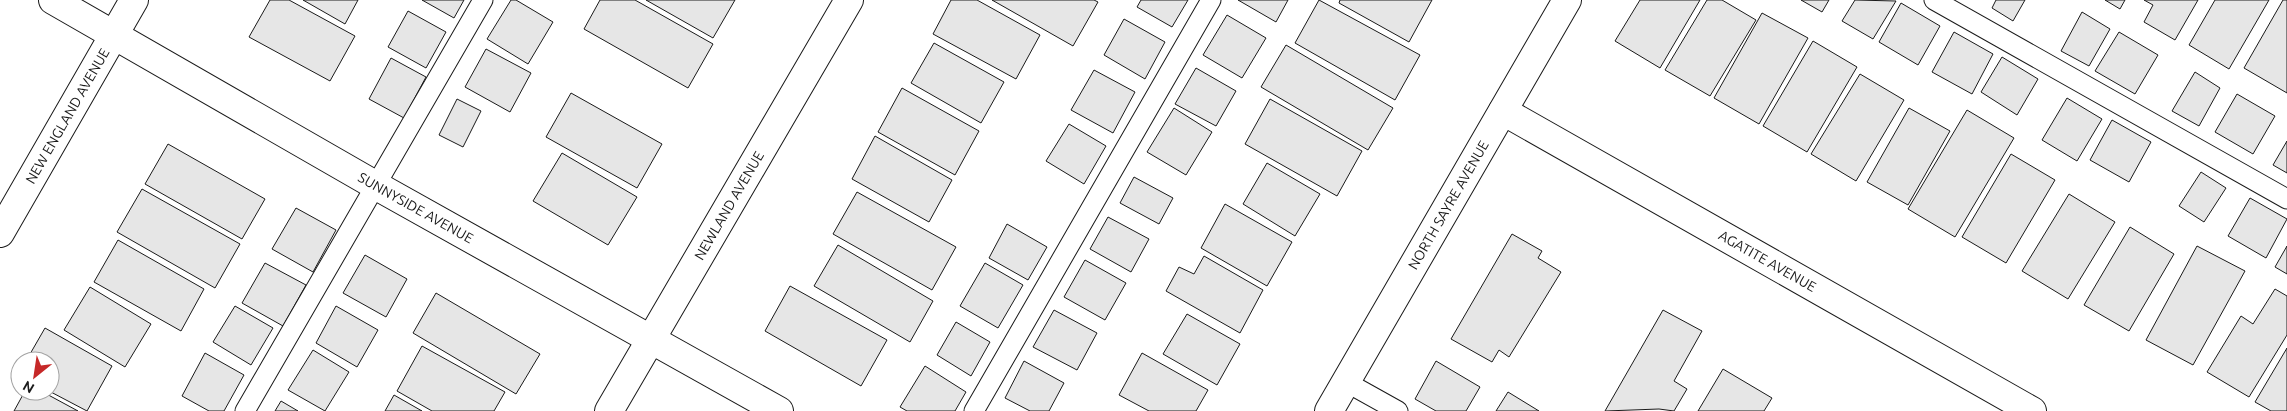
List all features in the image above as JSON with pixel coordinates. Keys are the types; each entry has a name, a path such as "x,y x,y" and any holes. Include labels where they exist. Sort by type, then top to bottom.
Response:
{"street":[{"name":"SUNNYSIDE AVENUE","path":"53,0 375,185 780,411"},
{"name":"NEW ENGLAND AVENUE","path":"0,233 134,0"},
{"name":"NEWLAND AVENUE","path":"610,411 849,0"},
{"name":"NORTH SAYRE AVENUE","path":"1329,411 1567,0"},
{"name":"AGATITE AVENUE","path":"1503,112 2032,411"}],"lane":[{"path":"245,411 483,0"},
{"path":"974,411 1211,0"},
{"path":"1934,0 2287,199"},
{"path":"1346,382 1398,411"}],"building":[{"path":"270,0 289,0 355,36 330,81 249,37"},
{"path":"303,0 358,0 345,24"},
{"path":"422,0 464,0 454,18"},
{"path":"511,0 516,0 553,22 528,64 487,39"},
{"path":"600,0 635,0 713,44 688,88 584,29"},
{"path":"646,0 735,0 713,38"},
{"path":"951,0 977,0 1040,35 1016,79 933,34"},
{"path":"992,0 1094,0 1098,2 1073,46"},
{"path":"1141,0 1188,0 1172,27 1137,7"},
{"path":"1238,0 1288,0 1276,22"},
{"path":"1319,0 1420,55 1395,100 1295,43"},
{"path":"1340,0 1432,0 1409,42 1339,3"},
{"path":"1640,0 1700,0 1660,68 1615,41"},
{"path":"1707,0 1722,0 1756,20 1710,96 1665,70"},
{"path":"1801,0 1829,0 1822,12"},
{"path":"1855,0 1896,1 1873,39 1842,21"},
{"path":"1996,0 2025,0 2013,21 1992,8"},
{"path":"2105,0 2125,0 2120,9"},
{"path":"2144,0 2198,0 2175,40 2144,22 2153,5"},
{"path":"2215,0 2269,0 2229,69 2189,45"},
{"path":"2283,0 2287,0 2287,93 2244,68"},
{"path":"1901,3 1940,26 1918,65 1879,42"},
{"path":"408,11 446,32 426,68 388,47"},
{"path":"2082,12 2110,29 2089,66 2061,51"},
{"path":"1762,13 1808,38 1759,124 1714,98"},
{"path":"1227,15 1266,38 1242,78 1203,55"},
{"path":"1124,19 1165,42 1145,79 1104,55"},
{"path":"1954,32 1993,54 1972,94 1932,72"},
{"path":"2119,32 2158,55 2135,94 2095,71"},
{"path":"1813,41 1857,67 1807,152 1763,126"},
{"path":"934,43 1004,82 981,123 911,83"},
{"path":"1286,45 1393,108 1368,150 1261,87"},
{"path":"486,49 531,73 510,112 465,87"},
{"path":"2002,57 2038,79 2017,115 1981,92"},
{"path":"391,58 426,77 404,118 369,99"},
{"path":"1196,68 1236,91 1216,126 1175,104"},
{"path":"1094,70 1135,92 1113,133 1071,110"},
{"path":"2195,72 2220,88 2199,126 2172,111"},
{"path":"1860,74 1904,100 1856,181 1811,154"},
{"path":"902,88 979,131 955,175 878,132"},
{"path":"571,93 662,144 637,188 546,137"},
{"path":"2237,94 2275,116 2253,154 2215,132"},
{"path":"2067,98 2102,119 2077,161 2042,140"},
{"path":"457,99 481,111 463,147 439,135"},
{"path":"1270,99 1362,151 1337,196 1245,144"},
{"path":"1174,108 1212,132 1186,175 1147,152"},
{"path":"1909,108 1950,131 1908,205 1867,182"},
{"path":"1967,110 2014,138 1955,237 1908,209"},
{"path":"2112,120 2151,142 2129,182 2090,160"},
{"path":"1069,124 1106,146 1084,184 1046,161"},
{"path":"875,136 952,180 929,222 852,179"},
{"path":"2287,141 2287,173 2273,165"},
{"path":"168,144 265,199 242,239 145,184"},
{"path":"562,153 637,197 608,245 533,201"},
{"path":"2011,154 2055,180 2006,263 1962,237"},
{"path":"1267,163 1320,194 1295,236 1243,204"},
{"path":"2201,172 2226,188 2204,222 2179,206"},
{"path":"1134,177 1173,198 1159,224 1120,203"},
{"path":"142,189 240,244 215,288 117,232"},
{"path":"857,192 956,247 932,290 833,234"},
{"path":"2069,194 2115,222 2068,299 2022,271"},
{"path":"2250,198 2287,219 2266,258 2228,236"},
{"path":"1225,204 1292,242 1267,286 1201,248"},
{"path":"296,208 336,230 313,272 272,249"},
{"path":"1108,217 1149,239 1131,272 1090,249"},
{"path":"1007,224 1047,247 1028,280 989,258"},
{"path":"2130,227 2174,254 2129,331 2084,305"},
{"path":"1512,234 1542,251 1538,258 1561,272 1509,357 1499,350 1492,362 1451,339"},
{"path":"118,240 204,289 181,331 94,282"},
{"path":"838,245 933,301 910,342 814,286"},
{"path":"2197,246 2245,271 2193,365 2146,340"},
{"path":"2287,246 2287,274 2275,267"},
{"path":"365,255 407,279 386,317 343,293"},
{"path":"1204,256 1263,290 1240,333 1166,291 1179,267 1194,274"},
{"path":"1085,260 1126,283 1105,320 1064,297"},
{"path":"265,263 306,285 283,326 242,303"},
{"path":"985,263 1023,285 998,328 960,306"},
{"path":"790,286 887,340 861,386 765,331"},
{"path":"90,287 151,324 125,367 64,330"},
{"path":"2275,289 2287,296 2287,335 2249,397 2207,372 2241,316 2253,324"},
{"path":"436,293 540,354 516,394 413,333"},
{"path":"235,306 273,328 251,365 213,342"},
{"path":"336,306 378,330 357,367 316,343"},
{"path":"1054,310 1097,333 1077,370 1033,347"},
{"path":"1663,310 1702,331 1674,381 1687,389 1674,411 1659,409 1605,411"},
{"path":"1187,314 1240,344 1217,385 1163,354"},
{"path":"956,322 990,342 971,376 937,355"},
{"path":"45,328 112,366 87,411 60,397 60,351 32,351"},
{"path":"422,346 505,392 494,411 432,411 397,391"},
{"path":"2287,348 2287,411 2271,411 2255,402"},
{"path":"313,350 349,372 325,411 288,390"},
{"path":"205,353 244,375 224,411 209,411 182,396"},
{"path":"1142,353 1208,390 1196,411 1149,411 1119,395"},
{"path":"1024,361 1064,383 1049,411 1030,411 1005,398"},
{"path":"1436,361 1480,387 1466,411 1436,411 1415,399"},
{"path":"925,366 966,392 955,411 907,411 900,407"},
{"path":"1723,369 1772,398 1764,411 1698,411"},
{"path":"1508,392 1539,411 1496,411"},
{"path":"394,395 422,411 385,411"},
{"path":"20,401 60,401 78,411 14,411"},
{"path":"281,401 298,411 275,411"}]}
